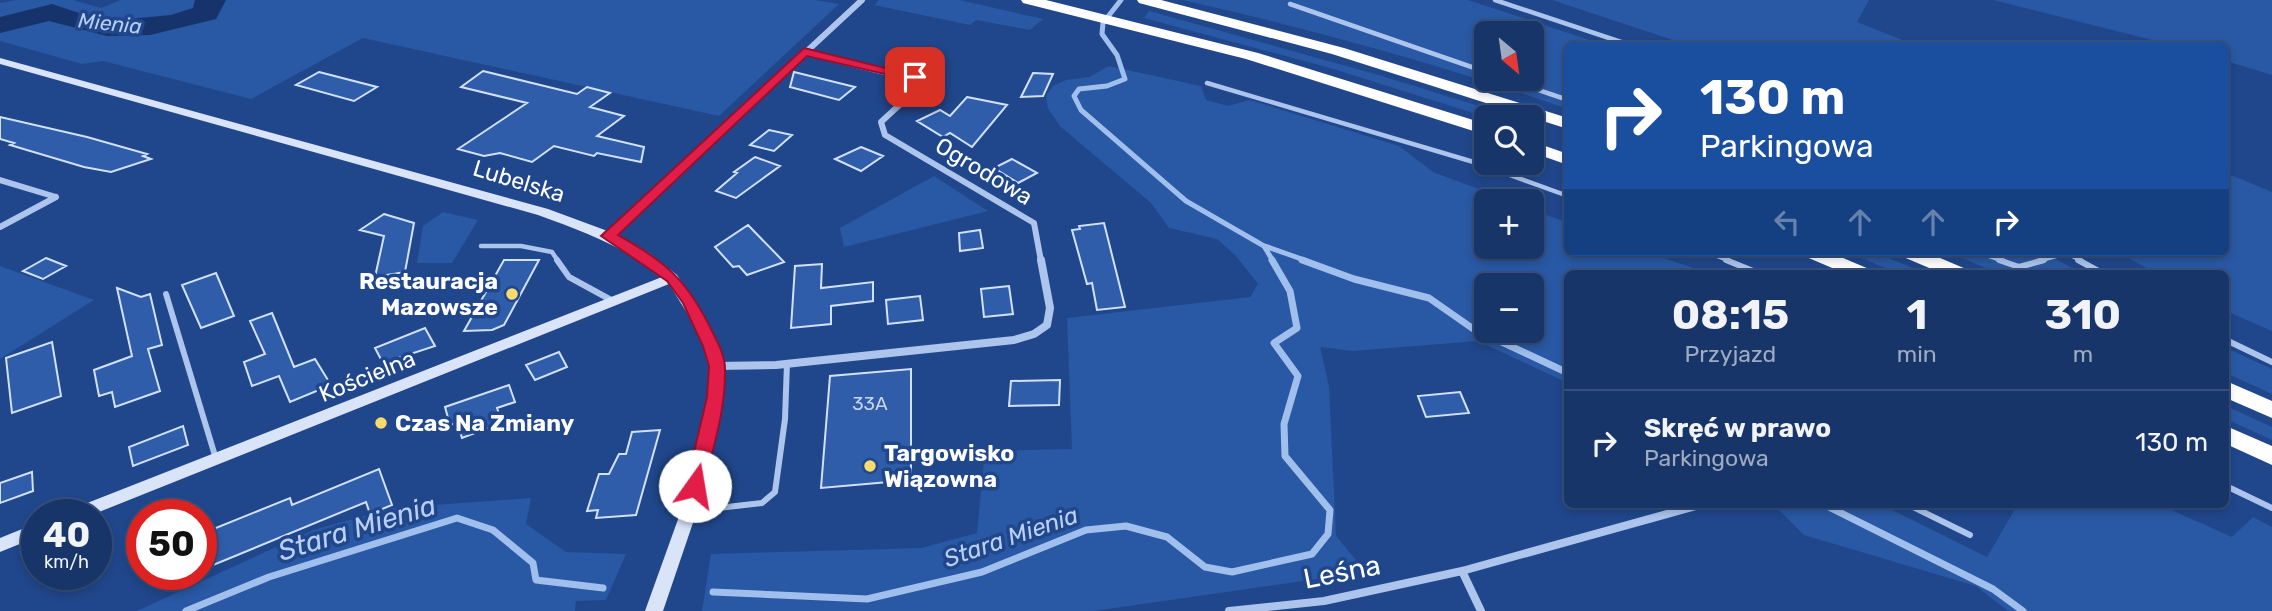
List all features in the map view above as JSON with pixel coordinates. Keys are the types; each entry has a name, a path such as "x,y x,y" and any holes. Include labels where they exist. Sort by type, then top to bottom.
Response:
{"highway":[{"path":"1028,0 1134,24 1306,72 1474,126"},
{"path":"1144,0 1338,51 1564,123"},
{"path":"1544,151 1564,158"},
{"path":"1821,256 1855,270"},
{"path":"1918,256 1952,270"},
{"path":"2229,390 2272,410"},
{"path":"2229,435 2272,456"}],"main road":[{"name":"Lubelska","path":"0,61 530,209 608,236 644,256 672,278 704,329 717,366 716,397 689,511 654,611"},
{"name":"Kościelna","path":"112,501 672,278"},
{"path":"0,545 21,536"}],"street":[{"path":"608,236 860,0"},
{"name":"Ogrodowa","path":"717,366 787,363 1014,340 1034,334 1047,325 1051,308 1034,223 885,135 881,122 922,85 921,81 804,52"},
{"path":"0,180 56,197 0,227"},
{"name":"Leśna","path":"1229,611 1324,601 1462,571 1689,508"},
{"path":"1462,571 1481,611"}],"lane":[{"path":"1495,0 1621,42"},
{"path":"1290,4 1474,68"},
{"path":"1207,83 1477,163 1564,195"},
{"path":"1541,91 1564,99"},
{"path":"481,246 521,246 552,251 569,277 616,302"},
{"path":"1717,256 1751,270"},
{"path":"1989,256 2019,267 2055,256"},
{"path":"2071,256 2096,270"},
{"path":"166,295 217,460"},
{"path":"2229,341 2272,362"},
{"path":"689,511 762,503 775,492 785,419 787,363"},
{"path":"2229,488 2272,509"},
{"path":"1915,508 1970,535"}],"shaded area":[{"path":"16,0 73,0 101,8 121,0 815,0 839,4 719,116 363,38 251,99 103,61 82,64 0,41 0,3"},
{"path":"879,0 959,0 1043,19 1030,30 976,20 970,25 874,5"},
{"path":"1182,0 1468,0 1532,21 1474,21 1474,78"},
{"path":"1552,0 1869,0 1857,22 1907,42 1679,42"},
{"path":"1993,0 2272,0 2272,75 2229,62 2229,42 2160,42"},
{"path":"1149,11 1382,76 1475,105 1474,113 1330,68 1144,18"},
{"path":"1544,25 1596,42 1564,42 1564,108 1515,91 1544,91"},
{"path":"1109,66 1201,86 1206,100 1228,106 1250,100 1399,146 1433,172 1479,189 1474,189 1474,259 1544,259 1544,214 1564,221 1564,256 1658,256 1699,270 1564,270 1564,381 1482,343 1544,343 1544,273 1474,273 1474,341 1353,351 1320,347 1329,386 1336,536 1366,572 1094,611 702,611 711,554 921,548 977,533 985,451 1072,449 1067,318 1250,297 1258,284 1236,256 1217,239 1169,228 1151,203 1061,127 1048,109 1046,96 1053,86 1066,80 1089,77"},
{"path":"2229,174 2272,192 2272,331 2229,312 2229,270 2150,270 2124,256 2229,256"},
{"path":"934,176 988,211 844,247 840,228"},
{"path":"443,212 478,220 452,263 417,263 423,226"},
{"path":"1857,256 1884,256 1918,270 1890,270"},
{"path":"1957,256 2050,256 2076,270 1991,270"},
{"path":"0,266 94,300 0,359"},
{"path":"2229,349 2272,369 2272,394 2229,374"},
{"path":"2229,407 2272,427 2272,440 2229,420"},
{"path":"531,498 526,524 566,552 626,554 606,600 576,601 575,611 137,611 183,590 217,590 217,574 313,530 393,508"},
{"path":"1777,508 1888,508 1987,557 2016,508 2167,508 2232,537 2253,517 2272,527 2272,611 2008,611 1976,586 1804,535"}],"building":[{"path":"483,71 577,94 587,87 610,93 590,107 624,116 597,136 644,147 641,162 597,153 594,156 554,146 532,162 500,153 484,156 458,149 527,103 461,87"},
{"path":"319,72 377,87 354,101 296,85"},
{"path":"794,72 855,87 839,100 790,87"},
{"path":"1033,73 1053,74 1043,96 1021,97"},
{"path":"967,97 1007,105 972,147 950,133 943,137 917,121 940,110 950,116"},
{"path":"0,117 87,137 147,154 143,156 151,159 111,172 84,167 10,145 14,143 0,139"},
{"path":"769,130 792,135 774,151 750,145"},
{"path":"861,147 883,156 861,171 835,159"},
{"path":"755,157 780,166 736,198 716,191 737,173 734,172"},
{"path":"1012,159 1037,173 1018,183 994,168"},
{"path":"384,214 414,223 405,272 375,277 384,236 360,230"},
{"path":"1104,223 1125,307 1097,310 1092,283 1087,284 1072,230 1080,229 1079,226"},
{"path":"748,225 784,262 747,275 739,266 733,267 715,247"},
{"path":"980,230 983,248 960,251 959,233"},
{"path":"46,258 66,266 43,279 23,271"},
{"name":"Restauracja Mazowsze","path":"504,260 539,260 504,325 492,330 464,331"},
{"path":"822,264 821,288 873,282 873,301 831,306 831,324 791,328 795,266"},
{"path":"216,273 234,316 201,328 182,285"},
{"path":"1009,286 1013,314 984,317 981,289"},
{"path":"117,288 141,297 150,294 162,345 148,349 160,391 115,407 112,392 99,396 94,370 132,356"},
{"path":"920,296 923,320 888,324 886,300"},
{"path":"272,313 294,367 315,359 331,385 290,402 279,376 252,386 244,362 265,354 250,321"},
{"path":"425,328 435,346 383,363 375,348"},
{"path":"52,342 61,396 12,413 6,358"},
{"path":"559,352 567,367 535,380 526,365"},
{"path":"911,369 911,480 821,488 830,376"},
{"path":"1060,380 1059,405 1009,406 1011,381"},
{"path":"509,385 515,402 497,408 502,423 462,438 457,423 450,425 445,407"},
{"path":"1460,392 1469,413 1426,417 1418,396"},
{"path":"183,426 188,445 133,466 129,447"},
{"path":"660,430 636,515 596,518 598,510 587,511 599,474 609,474 619,454 626,454 632,432"},
{"path":"379,469 392,505 370,514 366,502 217,563 217,528 290,498 292,505"},
{"path":"32,472 33,491 0,503 0,483"}],"waterway":[{"name":"Mienia","path":"0,25 52,12 87,24 150,27 171,24 206,13 207,3 212,0"},
{"name":"Stara Mienia","path":"1121,0 1103,23 1102,34 1117,55 1125,79 1107,86 1079,89 1074,96 1081,110 1186,201 1264,246 1273,261"},
{"path":"1265,246 1307,261"},
{"name":"Stara Mienia","path":"713,592 867,599 982,572 1086,530 1126,526 1167,537 1205,567 1232,572 1312,554 1328,534 1330,510 1285,456 1284,424 1298,376 1274,343 1297,328 1290,291 1272,260"},
{"path":"1302,260 1354,279 1429,298 1472,328 1564,371"},
{"path":"1831,508 1993,589 2023,611"},
{"name":"Stara Mienia","path":"186,611 269,577 457,518 493,530 533,563 536,580 603,588"}],"place":[{"name":"Restauracja Mazowsze","path":"512,294"},
{"name":"Czas Na Zmiany","path":"381,423"},
{"name":"Targowisko Wiązowna","path":"870,466"}],"route":[{"path":"695,486 716,397 717,366 711,346 690,302 672,278 644,256 608,236 804,52 915,77"}]}
